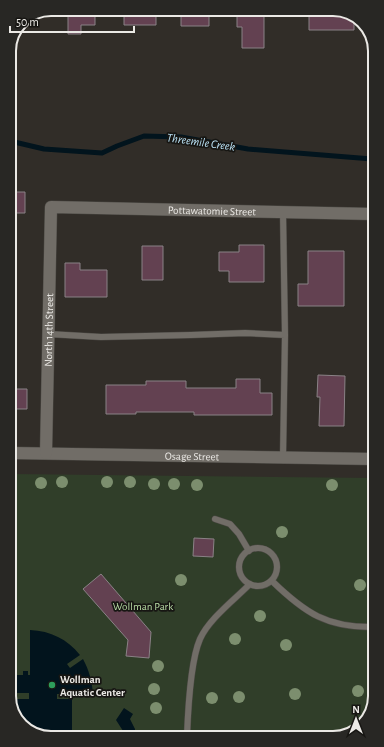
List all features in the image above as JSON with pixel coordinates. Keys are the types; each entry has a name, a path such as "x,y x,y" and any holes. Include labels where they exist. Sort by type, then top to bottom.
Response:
{"street":[{"name":"Pottawatomie Street","path":"51,207 368,214"},
{"name":"North 14th Street","path":"46,453 51,207"},
{"name":"Osage Street","path":"16,453 368,459"}],"lane":[{"path":"283,212 283,457"},
{"path":"48,334 101,337 245,333 284,335"},
{"path":"215,519 230,524 239,534 249,551"},
{"path":"261,548 267,550 276,559 277,572 272,581 265,585 258,586 250,584 242,578 239,566 241,560 249,551 261,548"},
{"path":"272,581 303,609 317,617 332,623 346,626 368,627"},
{"path":"187,731 192,673 200,638 213,620 250,584"}],"green space":[{"name":"Wollman Park","path":"16,474 368,478 368,700 367,705 358,721 346,728 333,731 49,731 32,725 23,717 17,703 16,696"}],"water":[{"name":"Wollman Aquatic Center","path":"30,630 52,634 70,644 80,655 67,664 70,668 83,659 91,680 93,694 57,694 57,699 72,699 72,731 49,731 40,729 32,725 23,717 16,699 29,699 29,693 16,693 16,675 23,675 23,671 28,671 28,675 30,675"},
{"path":"124,708 133,714 130,719 135,731 123,731 116,720"}],"building":[{"path":"68,16 95,16 95,25 81,25 81,34 68,34"},
{"path":"124,16 156,16 156,25 124,25"},
{"path":"181,16 209,16 209,26 181,26"},
{"path":"237,16 264,16 264,48 242,48 242,27 237,27"},
{"path":"309,16 335,16 354,23 354,30 309,30"},
{"path":"16,192 25,192 25,213 16,213"},
{"path":"239,245 264,245 264,282 229,282 229,271 219,271 219,252 239,252"},
{"path":"142,246 163,246 163,280 142,280"},
{"path":"308,251 344,251 344,306 298,306 298,284 308,284"},
{"path":"65,263 80,263 80,270 107,270 107,297 65,297"},
{"path":"318,375 345,376 344,426 319,426 320,397 317,397"},
{"path":"236,379 260,379 260,393 272,393 272,415 194,415 194,412 136,412 136,414 106,414 106,385 146,385 146,381 186,381 186,388 236,388"},
{"path":"16,389 27,389 27,409 16,409"},
{"path":"194,538 214,539 213,557 193,556"},
{"path":"101,574 151,632 149,658 126,656 128,640 83,589"}],"waterway":[{"name":"Threemile Creek","path":"16,142 44,149 102,153 144,136 181,137 248,149 368,159"}],"place":[{"name":"Wollman Aquatic Center","path":"52,685"}]}
